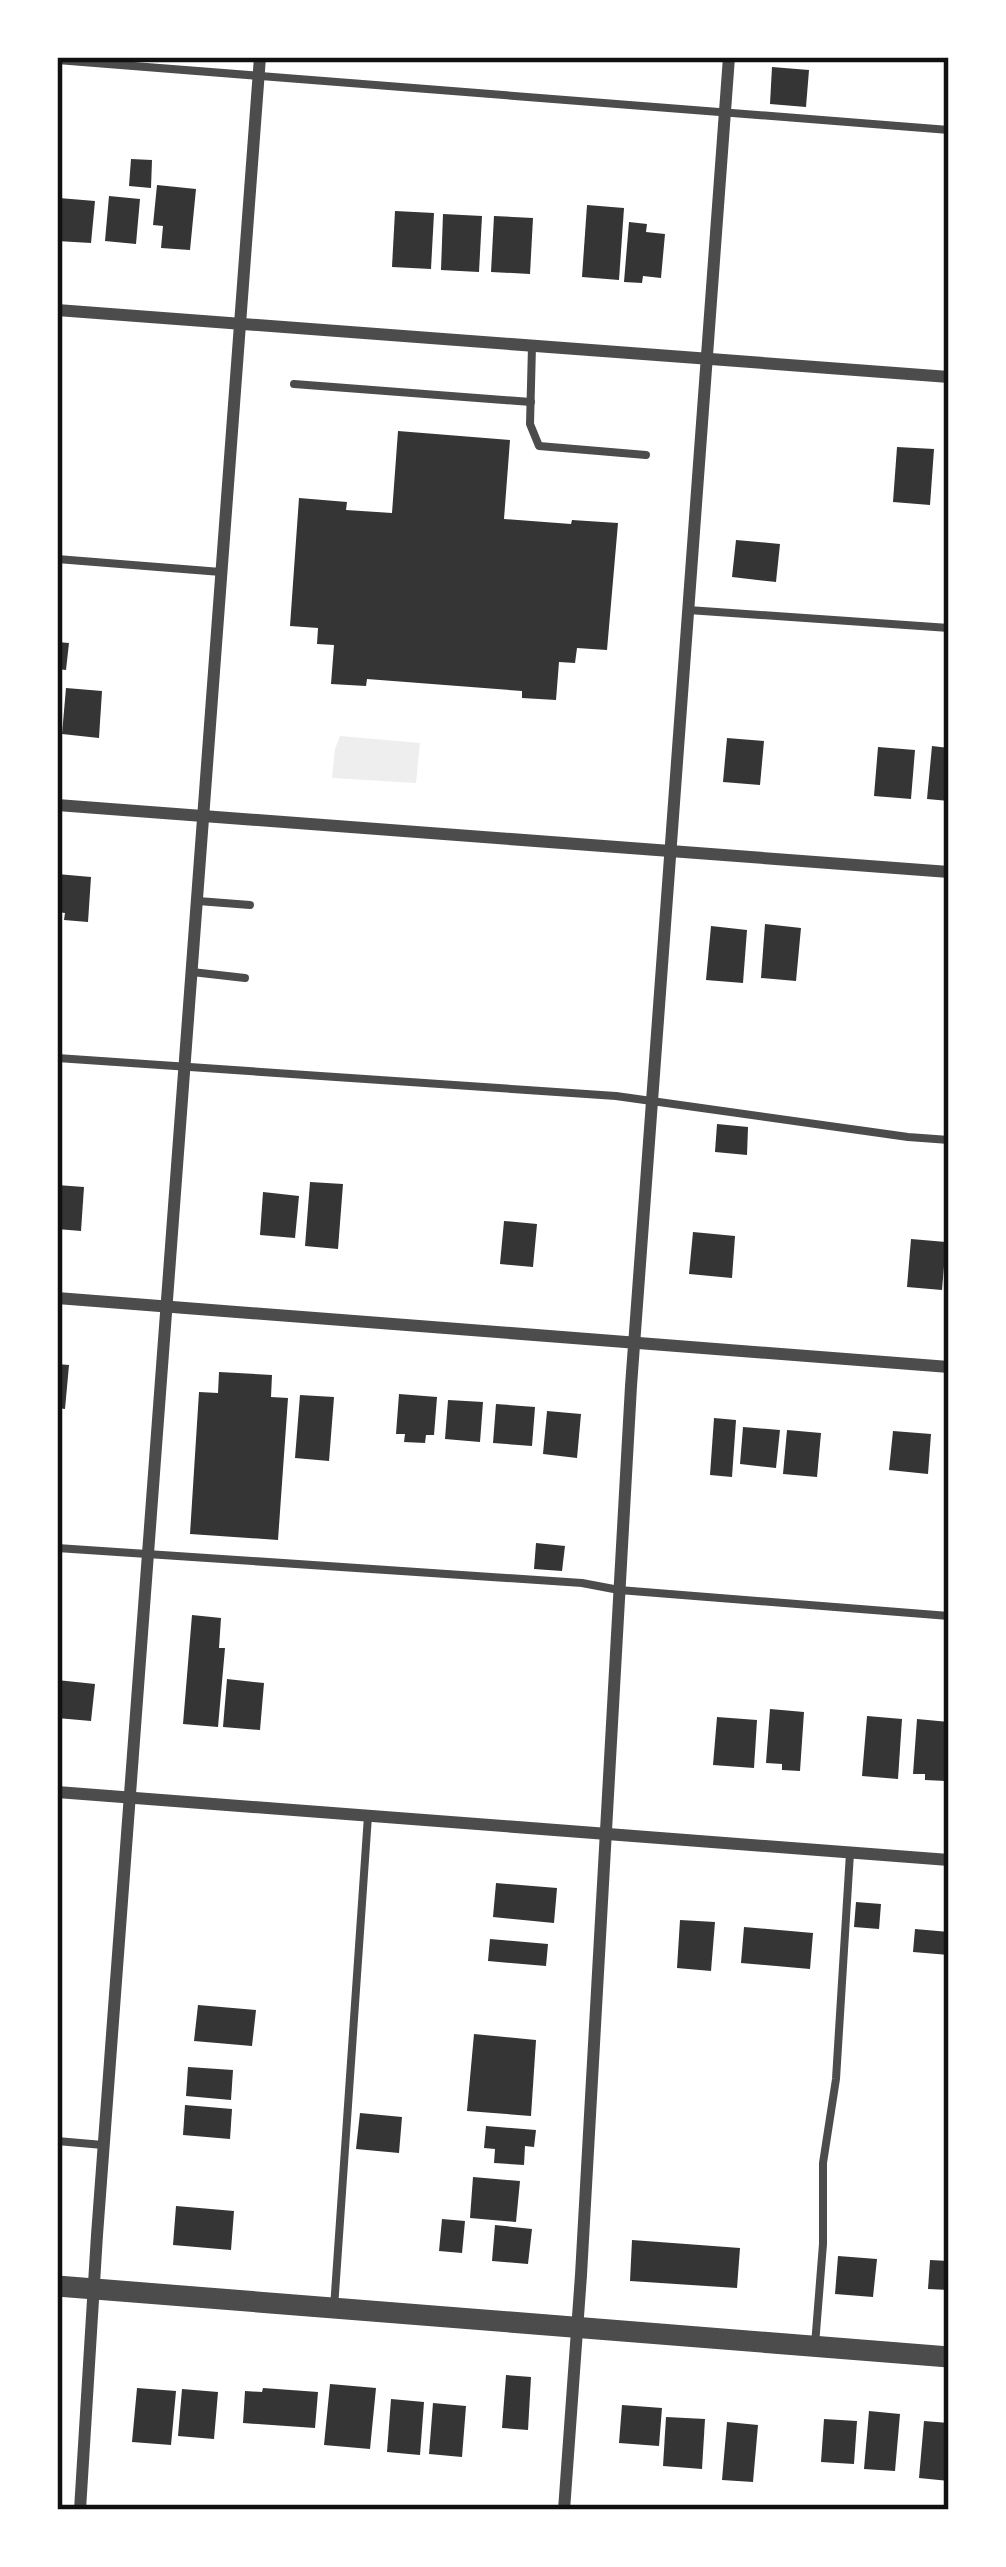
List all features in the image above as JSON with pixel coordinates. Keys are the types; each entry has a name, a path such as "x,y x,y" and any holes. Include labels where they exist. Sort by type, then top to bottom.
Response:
{"street":[{"path":"78,2510 260,57"},
{"path":"564,2510 634,1342 729,57"},
{"path":"57,310 949,377"},
{"path":"57,805 949,872"},
{"path":"57,1298 949,1367"},
{"path":"57,1792 949,1860"},
{"path":"57,2287 949,2357"}],"lane":[{"path":"57,60 949,130"},
{"path":"532,346 530,424 539,446 646,455"},
{"path":"294,384 531,402"},
{"path":"57,559 222,572"},
{"path":"688,610 949,628"},
{"path":"196,900 250,905"},
{"path":"192,972 245,978"},
{"path":"57,1058 616,1096 949,1140"},
{"path":"57,1548 582,1582 619,1590 949,1616"},
{"path":"334,2309 368,1816"},
{"path":"815,2346 824,2163 836,2079 850,1852"},
{"path":"57,2141 105,2145"},
{"path":"57,2509 78,2510"}],"shaded area":[{"path":"340,736 420,743 416,783 332,778"}],"building":[{"path":"772,67 809,70 806,107 770,104"},
{"path":"131,159 152,160 151,188 129,186"},
{"path":"157,185 196,189 190,250 161,248 163,226 153,225"},
{"path":"109,196 140,199 136,244 105,241"},
{"path":"59,198 95,201 91,243 57,241"},
{"path":"587,205 624,208 619,280 582,277"},
{"path":"395,211 434,213 431,269 392,267"},
{"path":"443,214 482,216 479,272 441,270"},
{"path":"494,216 533,218 530,274 491,272"},
{"path":"629,222 647,224 646,232 665,234 661,278 643,276 642,283 624,282"},
{"path":"398,431 510,440 504,519 618,523 607,650 577,648 575,663 559,662 556,700 522,698 522,691 367,679 366,686 331,684 334,645 317,644 318,628 290,626 299,498 347,502 346,510 392,513"},
{"path":"897,447 934,449 930,505 893,502"},
{"path":"736,540 780,544 776,582 732,577"},
{"path":"57,642 69,643 66,670 57,669"},
{"path":"66,688 102,691 99,738 62,734"},
{"path":"727,738 764,741 760,785 723,782"},
{"path":"932,746 949,748 949,801 927,799"},
{"path":"878,747 915,750 911,799 874,796"},
{"path":"57,874 91,877 88,922 64,920 65,913 57,912"},
{"path":"765,924 801,928 796,981 761,978"},
{"path":"711,926 747,930 743,983 706,980"},
{"path":"717,1124 748,1127 747,1155 715,1152"},
{"path":"310,1182 343,1184 338,1249 305,1246"},
{"path":"57,1185 84,1187 81,1231 57,1229"},
{"path":"263,1192 299,1196 295,1238 260,1235"},
{"path":"504,1221 537,1224 533,1267 500,1264"},
{"path":"693,1232 735,1236 732,1278 689,1274"},
{"path":"911,1239 946,1242 942,1290 907,1287"},
{"path":"57,1364 69,1365 65,1409 57,1408"},
{"path":"219,1372 272,1375 271,1397 288,1398 278,1540 190,1534 199,1392 218,1393"},
{"path":"399,1394 437,1397 434,1435 426,1435 425,1443 404,1442 405,1434 396,1434"},
{"path":"300,1395 334,1397 329,1461 295,1458"},
{"path":"448,1400 483,1402 480,1442 445,1439"},
{"path":"496,1404 535,1407 532,1446 493,1443"},
{"path":"547,1411 581,1414 577,1458 543,1454"},
{"path":"714,1418 736,1420 732,1477 710,1475"},
{"path":"743,1427 780,1430 776,1468 740,1464"},
{"path":"787,1430 821,1433 817,1477 783,1474"},
{"path":"893,1431 931,1434 928,1474 889,1470"},
{"path":"536,1543 565,1546 562,1571 534,1569"},
{"path":"192,1615 221,1618 219,1648 225,1648 218,1727 183,1724"},
{"path":"227,1679 264,1683 260,1730 223,1727"},
{"path":"57,1680 95,1684 91,1721 57,1718"},
{"path":"770,1709 804,1712 800,1771 766,1763"},
{"path":"867,1716 902,1719 898,1779 862,1776"},
{"path":"717,1717 757,1720 754,1768 713,1765"},
{"path":"917,1719 949,1722 946,1781 913,1774"},
{"path":"496,1883 557,1888 554,1923 493,1917"},
{"path":"856,1902 881,1904 879,1929 854,1927"},
{"path":"680,1920 715,1922 711,1971 677,1968"},
{"path":"744,1927 813,1933 810,1969 741,1963"},
{"path":"915,1929 949,1932 949,1955 913,1952"},
{"path":"490,1939 548,1944 546,1966 488,1961"},
{"path":"198,2005 256,2010 252,2046 194,2041"},
{"path":"474,2034 536,2040 531,2116 467,2111"},
{"path":"188,2067 233,2070 231,2100 186,2096"},
{"path":"185,2105 232,2109 230,2139 183,2135"},
{"path":"360,2113 402,2117 399,2153 356,2149"},
{"path":"486,2126 536,2130 534,2147 525,2146 524,2165 494,2163 495,2149 484,2148"},
{"path":"473,2177 520,2181 516,2222 470,2218"},
{"path":"176,2206 234,2211 231,2250 173,2245"},
{"path":"442,2219 465,2221 462,2253 439,2251"},
{"path":"495,2225 532,2229 528,2264 492,2261"},
{"path":"632,2240 740,2248 737,2288 630,2281"},
{"path":"838,2256 877,2259 873,2297 835,2294"},
{"path":"930,2260 949,2261 949,2290 928,2289"},
{"path":"506,2375 531,2377 528,2430 502,2428"},
{"path":"330,2384 376,2388 370,2449 324,2445"},
{"path":"137,2388 176,2391 171,2445 132,2442"},
{"path":"263,2388 318,2392 315,2428 243,2423 245,2391 262,2392"},
{"path":"182,2389 218,2392 214,2439 178,2436"},
{"path":"391,2399 424,2402 420,2455 387,2452"},
{"path":"433,2403 466,2406 462,2457 429,2454"},
{"path":"622,2405 662,2408 659,2446 619,2443"},
{"path":"869,2411 900,2414 895,2471 864,2469"},
{"path":"666,2417 705,2419 702,2469 663,2466"},
{"path":"824,2419 857,2421 854,2464 821,2462"},
{"path":"924,2421 949,2423 949,2481 919,2478"},
{"path":"727,2422 758,2425 753,2482 722,2480"}]}
